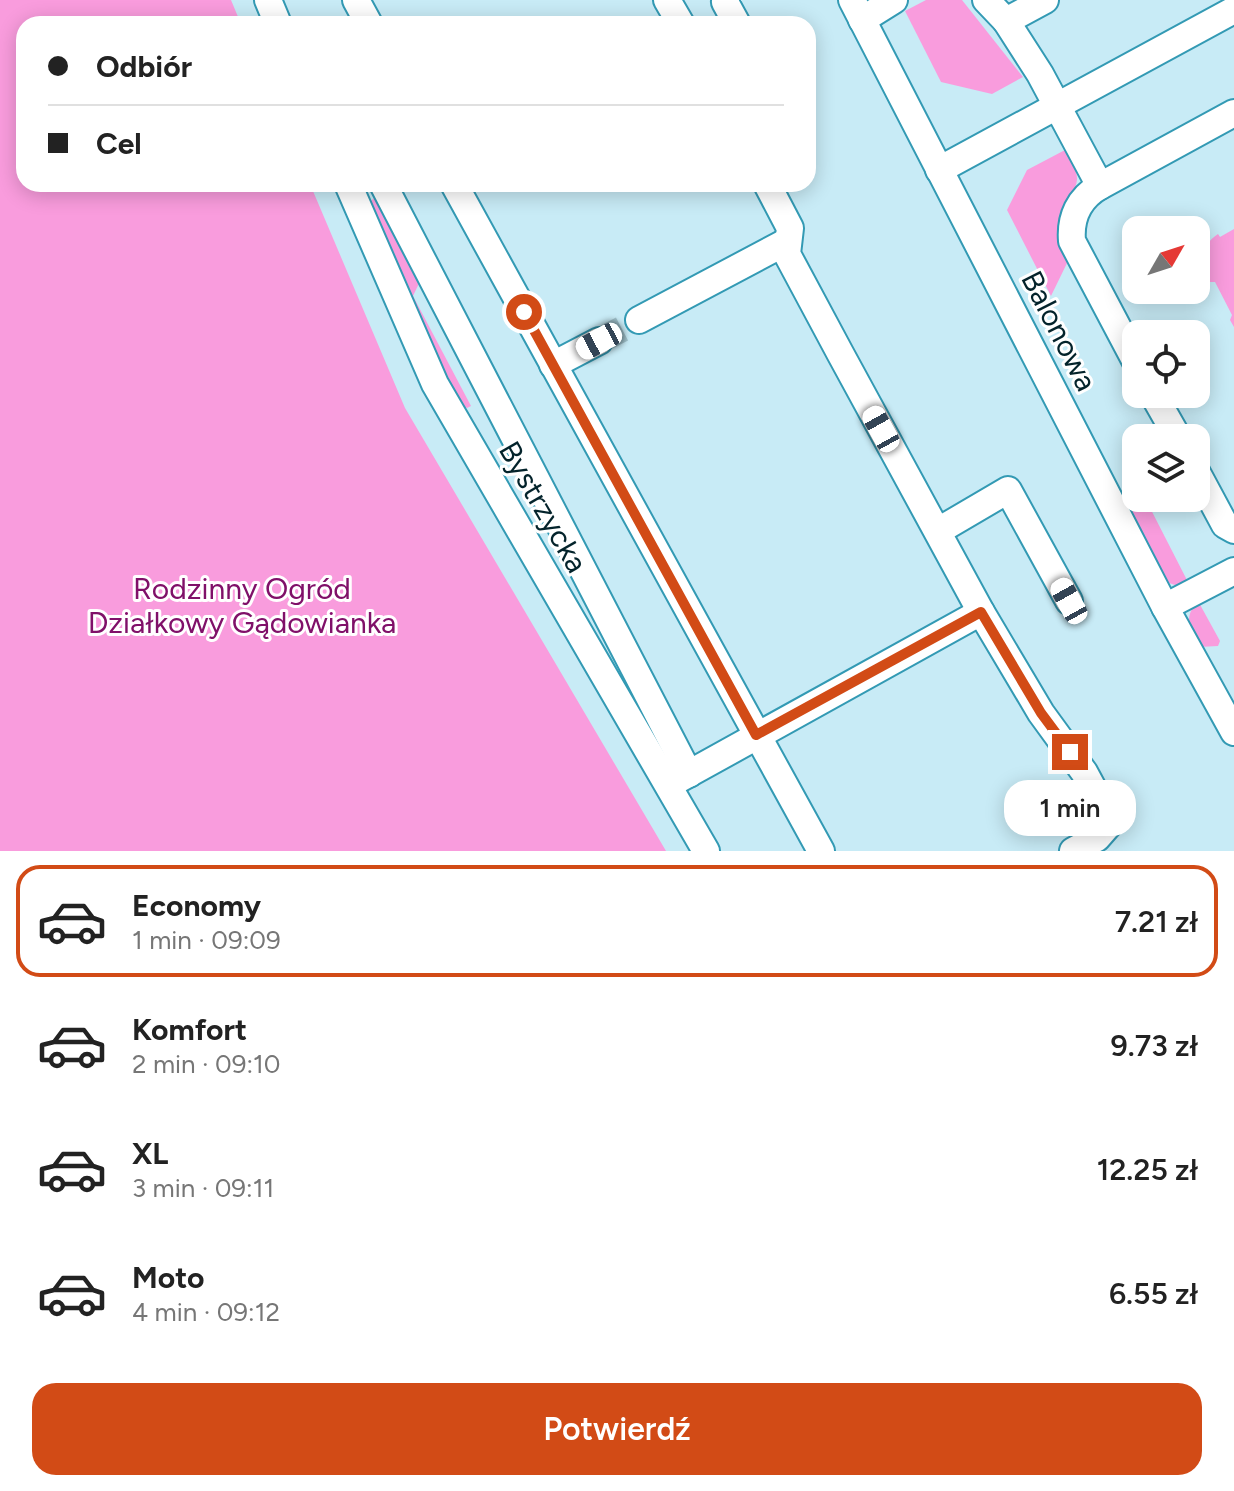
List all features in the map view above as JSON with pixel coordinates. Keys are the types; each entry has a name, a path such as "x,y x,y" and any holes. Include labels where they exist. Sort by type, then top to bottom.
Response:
{"street":[{"path":"857,10 894,0"},
{"path":"986,0 1006,21 1100,186"},
{"path":"1006,21 1045,0"},
{"name":"Balonowa","path":"857,10 1165,607 1234,732"},
{"path":"939,170 1234,10"},
{"path":"1122,336 1072,241 1071,228 1079,205 1085,196 1100,186 1234,113"},
{"name":"Bystrzycka","path":"351,192 435,384 678,780 706,851"},
{"path":"387,192 678,780 981,612"},
{"path":"458,192 821,851"},
{"path":"771,192 790,228 787,254 981,612 1041,713 1084,772 1111,822 1097,838 1073,851"},
{"path":"639,320 788,241"},
{"path":"553,365 599,341"},
{"path":"938,531 1008,490 1069,601"},
{"path":"1210,497 1225,525 1234,530"},
{"path":"1165,607 1234,571"}],"green space":[{"name":"Rodzinny Ogród Działkowy Gądowianka","path":"0,0 231,0 238,16 16,16 16,192 313,192 405,408 666,851 0,851"},
{"path":"926,0 962,0 1023,77 992,94 941,82 905,11"},
{"path":"1065,150 1075,168 1077,180 1060,216 1058,229 1063,254 1067,254 1069,259 1051,296 1007,210 1027,170"},
{"path":"376,196 422,277 413,296 471,406 467,408 457,402 428,341 369,203"},
{"path":"1234,229 1234,327 1230,320 1232,315 1215,282 1210,282 1210,241 1218,234 1220,237"},
{"path":"1129,512 1152,512 1190,586 1181,587 1166,582"},
{"path":"1198,601 1220,641 1218,646 1199,647 1193,635 1189,618"}],"tunnel":[{"path":"599,341 639,320"}],"route":[{"path":"524,312 756,735 981,612 1041,713 1070,752"}]}
